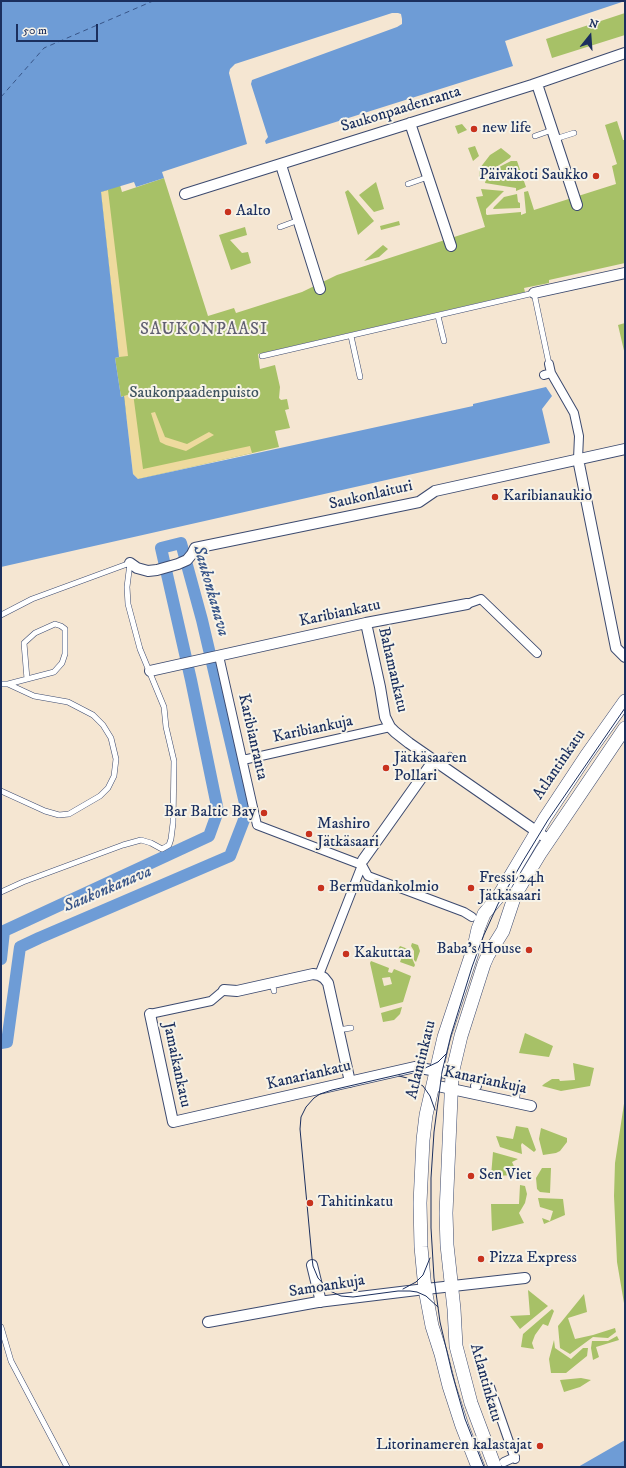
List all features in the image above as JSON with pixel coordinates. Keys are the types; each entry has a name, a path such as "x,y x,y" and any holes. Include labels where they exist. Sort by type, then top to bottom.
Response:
{"street":[{"name":"Saukonpaadenranta","path":"185,194 537,84 625,53"},
{"path":"537,84 577,205"},
{"path":"410,123 451,246"},
{"path":"281,165 320,289"},
{"path":"534,293 625,272"},
{"path":"549,364 548,374 574,413 579,436 578,459 616,648 625,657"},
{"name":"Saukonlaituri","path":"130,563 136,568 148,571 157,570 187,560 195,548 419,502 435,491 625,449"},
{"path":"467,604 481,599 537,653"},
{"name":"Karibiankatu","path":"150,671 366,623 467,604"},
{"name":"Bahamankatu","path":"366,623 385,717 390,727 437,762 543,836"},
{"name":"Karibianranta","path":"218,657 258,825 362,862"},
{"name":"Atlantinkatu","path":"500,1464 471,1403 457,1354 447,1245 446,1213 446,1181 452,1074 467,1019 488,954 503,930 515,896 541,852 543,836 586,756 625,701"},
{"name":"Karibiankuja","path":"242,760 390,727"},
{"name":"Atlantinkatu","path":"478,1467 462,1426 449,1386 432,1326 425,1289 421,1247 420,1192 423,1140 433,1085 450,1016 484,914 625,728"},
{"path":"319,975 362,862 437,762"},
{"path":"362,862 368,876 464,912 472,917"},
{"path":"150,1014 211,1001 224,990 237,991 273,987 313,974 319,975 328,983 350,1082"},
{"name":"Jamaikankatu","path":"150,1014 173,1122"},
{"name":"Kanariankatu","path":"173,1122 415,1067 452,1074"},
{"name":"Kanariankuja","path":"433,1085 531,1106"},
{"path":"312,1265 321,1302"},
{"name":"Samoankuja","path":"208,1322 321,1302 525,1278"},
{"path":"490,1386 515,1458 500,1464"}],"lane":[{"path":"535,136 574,133"},
{"path":"408,184 428,177"},
{"path":"280,227 298,220"},
{"path":"262,356 534,293 549,364"},
{"path":"438,316 444,341"},
{"path":"351,336 360,377"},
{"path":"1,615 32,599 130,563 127,587 128,604 140,649 164,707 166,727 174,761 173,823 169,845 162,849 151,843 140,840 23,882 1,892"},
{"path":"1,684 8,684 54,672 62,664 65,654 65,629 61,626 55,624 35,633 24,643 27,679"},
{"path":"1,791 45,811 58,815 69,814 100,796 108,788 114,776 116,759 111,738 103,725 93,715 68,702 34,696 8,684"},
{"path":"437,762 450,755"},
{"path":"338,1030 351,1028"},
{"path":"516,1103 518,1089"},
{"path":"1,1328 11,1361 67,1467"}],"green space":[{"path":"625,13 625,35 552,58 546,39"},
{"name":"Saukonpaadenpuisto","path":"617,121 623,140 625,140 625,263 549,280 549,283 524,288 525,292 258,354 260,369 275,365 280,387 279,398 281,400 287,399 289,409 285,410 290,428 275,431 279,447 138,479 123,396 121,397 115,358 119,357 101,192 120,185 122,192 164,178 208,316 234,308 236,313 302,292 337,275 485,227 476,197 483,196 481,189 504,191 486,209 487,215 521,212 521,215 526,213 524,192 528,191 534,210 616,184 612,166 617,164 605,125"},
{"path":"462,124 467,130 458,134 455,126"},
{"path":"475,146 479,156 473,161 468,148"},
{"path":"501,148 511,156 510,158 487,173 483,178 479,179 480,168 490,155"},
{"path":"511,161 517,161 526,187 516,191 516,188 485,183 489,175"},
{"path":"376,182 384,209 374,212 359,195"},
{"path":"348,190 374,221 358,235 345,192"},
{"path":"517,194 520,208 493,209 504,197"},
{"path":"399,221 400,225 381,230 380,226"},
{"path":"245,227 247,235 230,240 242,253 248,252 251,263 231,270 219,235"},
{"path":"383,245 388,249 379,257 364,261"},
{"path":"625,323 625,355 618,325"},
{"path":"412,943 418,945 420,951 416,962 414,960 414,951 411,946"},
{"path":"400,946 408,949 415,965 414,967 400,962 403,954 397,951"},
{"path":"371,961 389,968 388,972 392,973 394,969 411,976 403,1002 380,1008 370,963","holes":["390,977 392,984 384,986 382,978"]},
{"path":"402,1007 400,1014 394,1020 383,1022 381,1013"},
{"path":"525,1033 553,1046 549,1057 519,1053"},
{"path":"573,1063 594,1068 590,1086 561,1091 542,1086 552,1079 559,1079 560,1081 575,1080"},
{"path":"625,1097 625,1309 617,1262 614,1196 615,1163"},
{"path":"516,1126 528,1128 536,1150 534,1152 522,1143 522,1154 500,1147 496,1136 513,1139"},
{"path":"541,1128 567,1138 567,1142 560,1151 543,1155 539,1139"},
{"path":"493,1152 518,1159 512,1162 518,1175 491,1176"},
{"path":"542,1168 551,1168 550,1193 540,1192 537,1189 536,1178"},
{"path":"520,1185 525,1186 527,1194 525,1203 519,1213 524,1223 492,1231 491,1204 519,1204"},
{"path":"538,1198 563,1199 565,1215 544,1224 542,1218 550,1221 553,1211 540,1207"},
{"path":"528,1290 548,1306 520,1329 510,1316 530,1315"},
{"path":"584,1294 587,1312 568,1318 575,1339 615,1328 616,1332 608,1338 593,1337 570,1354 560,1348 558,1326"},
{"path":"552,1309 554,1311 548,1326 543,1324 535,1335 532,1343 534,1349 521,1347 523,1334"},
{"path":"617,1336 619,1340 596,1347 599,1357 593,1360 591,1348 592,1341 608,1341"},
{"path":"554,1340 555,1348 571,1359 583,1348 588,1348 587,1356 566,1373 551,1373 549,1359"},
{"path":"581,1378 591,1380 580,1387 564,1392 560,1380"}],"sand":[{"path":"108,190 128,356 119,357 101,192"},
{"path":"133,393 143,469 250,446 252,453 138,479 133,474 124,396"},
{"path":"155,412 165,437 187,444 209,432 214,435 186,451 166,445 160,442 151,413"}],"water":[{"path":"1,1 625,1 505,41 513,66 266,144 265,141 268,137 251,84 252,80 397,27 402,24 401,14 392,13 235,64 230,69 229,73 247,144 162,172 164,178 136,187 134,182 101,192 119,357 115,358 121,397 124,396 133,474 138,479 473,406 473,404 546,387 552,396 542,409 550,443 1,567"},
{"path":"625,1440 625,1467 578,1467"}],"waterway":[{"name":"Saukonkanava","path":"1,959 4,931 209,836 218,811 191,680 161,548 181,543 202,620 247,812 230,856 20,947 7,1042 1,1043"}],"ferry route":[{"path":"1,97 44,48 153,1"}],"tram line":[{"path":"484,1467 465,1419 452,1373 440,1322 434,1278 431,1228 431,1178 434,1132 442,1072 451,1035 472,967 483,937 498,904 548,820 625,708"},
{"path":"438,1307 426,1296 410,1291 398,1291 353,1297 341,1296 330,1291 318,1278 313,1266 312,1258 300,1129 301,1117 306,1107 320,1094 423,1069 438,1062 446,1054"},
{"path":"399,1076 411,1079 423,1086 430,1096 435,1110"},
{"path":"403,1289 416,1282 423,1275 430,1258"}],"place":[{"name":"new life","path":"474,129"},
{"name":"Päiväkoti Saukko","path":"596,176"},
{"name":"Aalto","path":"228,212"},
{"name":"Karibianaukio","path":"495,497"},
{"name":"Jätkäsaaren Pollari","path":"386,768"},
{"name":"Bar Baltic Bay","path":"264,813"},
{"name":"Mashiro Jätkäsaari","path":"309,834"},
{"name":"Bermudankolmio","path":"321,888"},
{"name":"Fressi 24h Jätkäsaari","path":"471,888"},
{"name":"Baba's House","path":"529,950"},
{"name":"Kakuttaa","path":"346,954"},
{"name":"Sen Viet","path":"471,1176"},
{"name":"Tahitinkatu","path":"310,1203"},
{"name":"Pizza Express","path":"481,1259"},
{"name":"Litorinameren kalastajat","path":"540,1446"}],"district":[{"name":"SAUKONPAASI","path":"204,330"}]}
